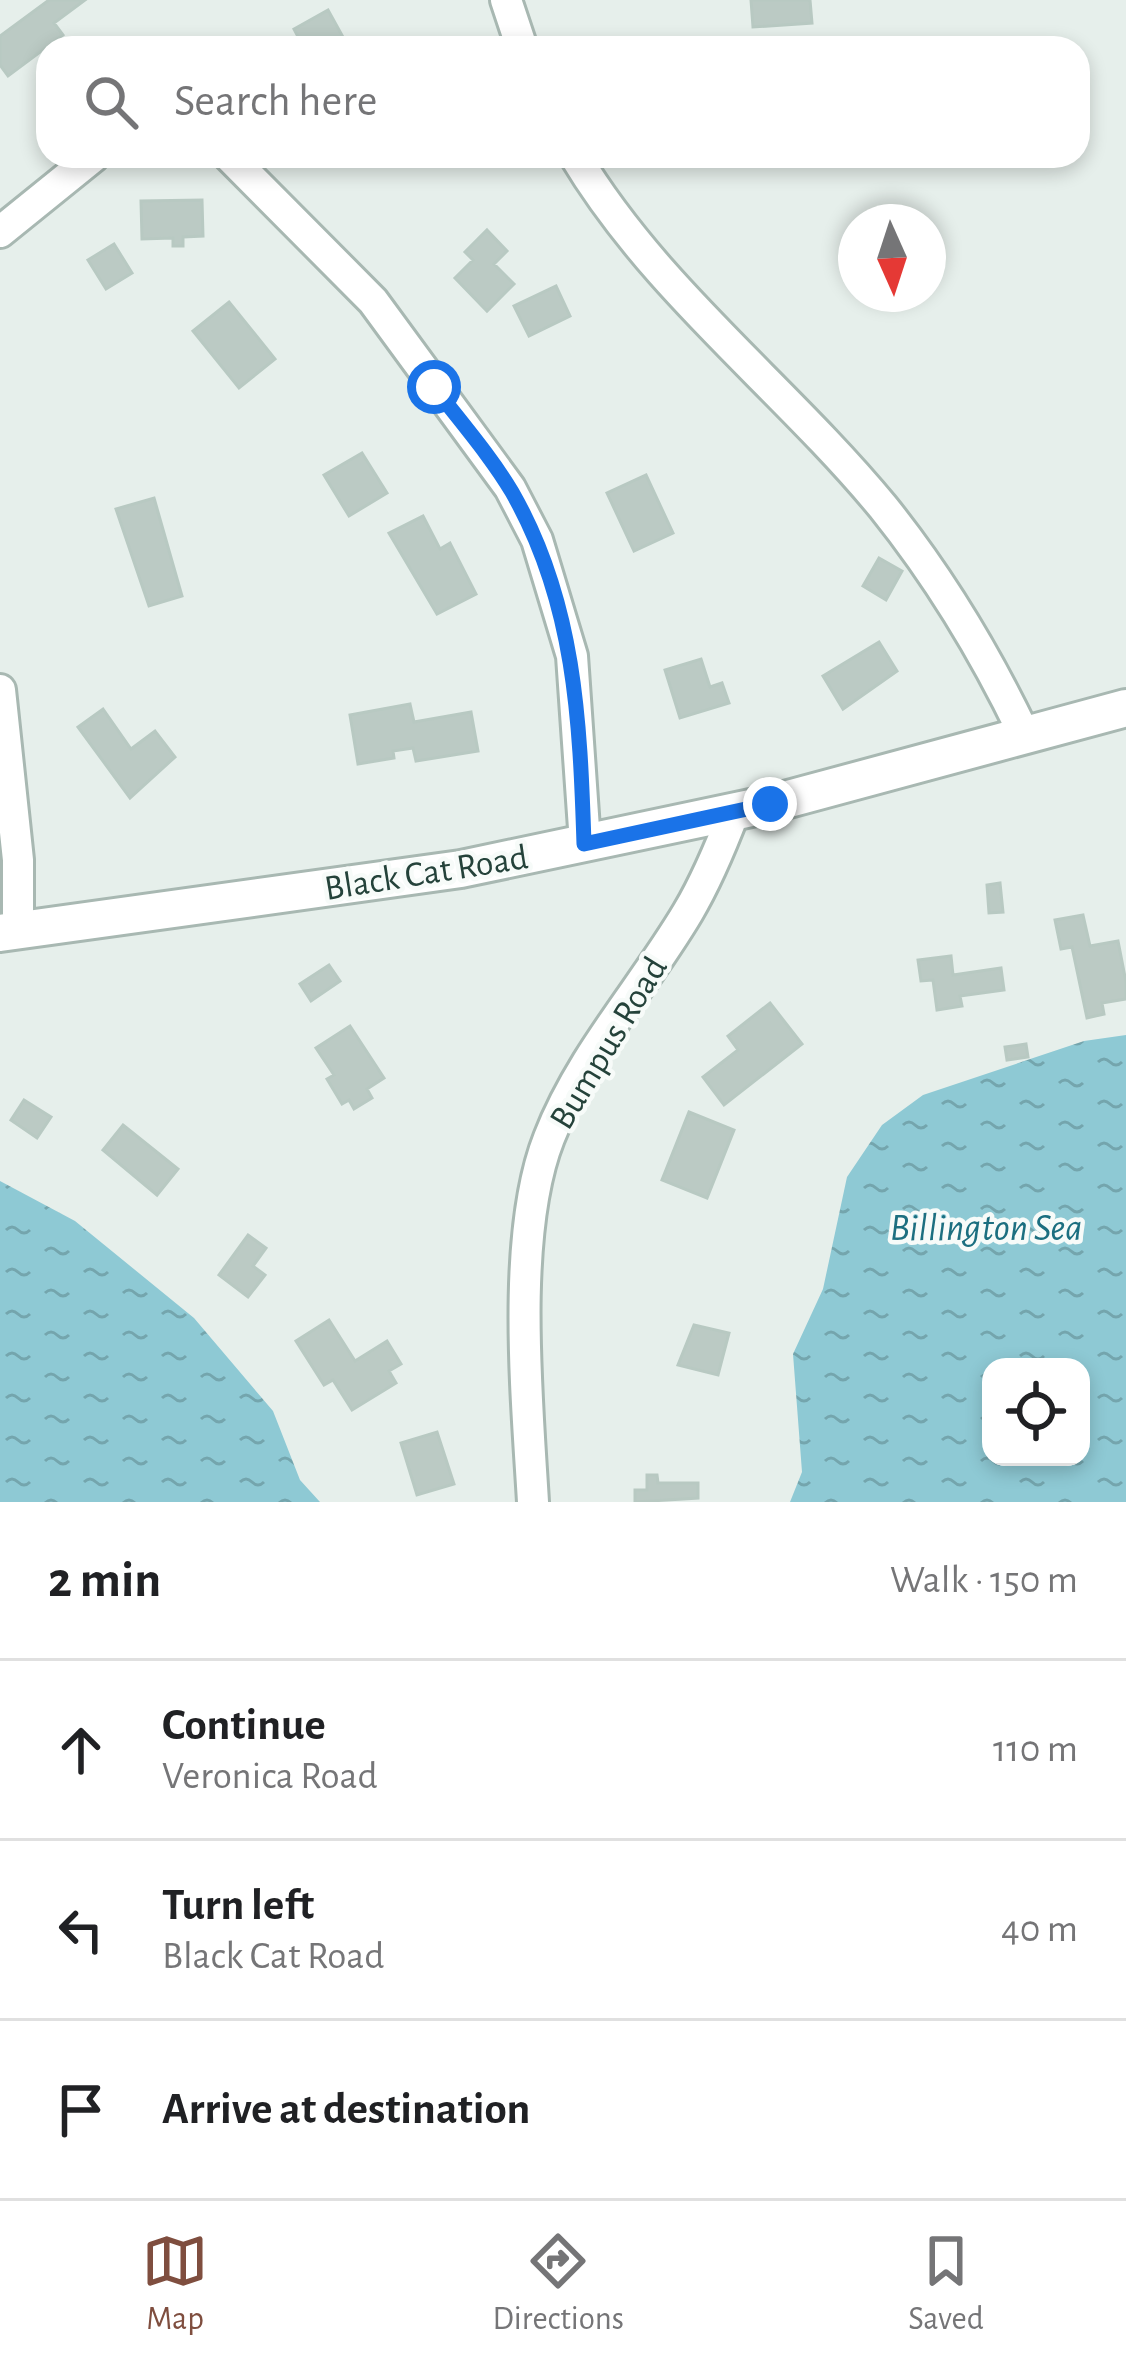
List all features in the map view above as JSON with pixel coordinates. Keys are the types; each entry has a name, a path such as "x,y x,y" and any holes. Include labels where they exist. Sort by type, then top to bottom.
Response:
{"street":[{"path":"506,0 518,36"},
{"path":"0,232 79,168"},
{"path":"241,168 373,301 510,488 537,540 572,656 584,844"},
{"path":"584,168 663,277 880,505 977,638 1024,732"},
{"path":"0,690 16,840 9,931"},
{"name":"Black Cat Road","path":"9,931 461,869 734,812 1126,708"},
{"name":"Bumpus Road","path":"533,1502 526,1306 535,1201 547,1141 572,1088 688,913 734,812"}],"water":[{"name":"Billington Sea","path":"1126,1035 1126,1502 790,1502 802,1472 793,1354 823,1289 847,1177 882,1125 923,1095 1084,1041"},
{"path":"0,1181 75,1221 194,1318 273,1411 300,1480 320,1502 0,1502"}],"building":[{"path":"49,0 85,0 54,23 63,35 36,36 36,55 8,76 0,65 0,36"},
{"path":"751,0 810,0 812,23 753,27"},
{"path":"328,10 342,36 298,36 294,29"},
{"path":"202,200 203,236 183,237 183,246 173,246 173,238 142,239 141,201"},
{"path":"487,230 507,251 494,264 514,284 487,311 455,278 473,260 465,252"},
{"path":"114,244 132,273 106,289 88,260"},
{"path":"556,286 570,316 529,336 514,306"},
{"path":"229,302 275,359 239,388 193,331"},
{"path":"362,453 387,493 349,516 324,475"},
{"path":"646,475 673,533 634,551 607,493"},
{"path":"154,498 182,596 149,606 116,509"},
{"path":"423,516 440,549 450,543 476,594 437,614 389,533"},
{"path":"879,558 902,571 886,600 863,586"},
{"path":"879,642 897,671 843,709 823,676"},
{"path":"701,659 710,687 722,683 729,703 680,718 665,670"},
{"path":"410,704 414,722 471,712 478,751 416,761 413,748 393,751 394,758 358,764 350,715"},
{"path":"103,709 131,749 155,731 175,757 130,798 78,727"},
{"path":"1000,883 1003,912 989,913 987,885"},
{"path":"1083,915 1090,946 1118,941 1126,982 1126,999 1102,1003 1104,1014 1087,1018 1072,947 1061,949 1055,920"},
{"path":"951,956 953,975 1001,968 1004,990 960,996 962,1006 937,1010 933,980 921,981 918,960"},
{"path":"329,965 340,981 311,1001 300,984"},
{"path":"770,1003 802,1044 724,1105 703,1077 738,1050 728,1036"},
{"path":"350,1026 384,1078 367,1089 372,1098 354,1109 349,1100 342,1104 327,1079 334,1075 316,1048"},
{"path":"1026,1044 1028,1057 1007,1060 1005,1047"},
{"path":"24,1100 51,1117 37,1138 11,1120"},
{"path":"689,1112 734,1130 707,1198 662,1180"},
{"path":"123,1125 178,1169 157,1195 103,1150"},
{"path":"248,1235 266,1248 253,1266 265,1275 248,1297 219,1275"},
{"path":"329,1320 355,1361 387,1341 401,1364 389,1371 396,1383 352,1410 333,1380 324,1385 296,1341"},
{"path":"694,1325 729,1333 718,1375 678,1365"},
{"path":"437,1432 454,1484 417,1495 401,1443"},
{"path":"647,1475 657,1475 658,1483 698,1483 698,1498 635,1502 635,1490 647,1490"}],"route":[{"path":"434,387 510,488 557,592 572,656 580,725 584,844 770,804"}]}
